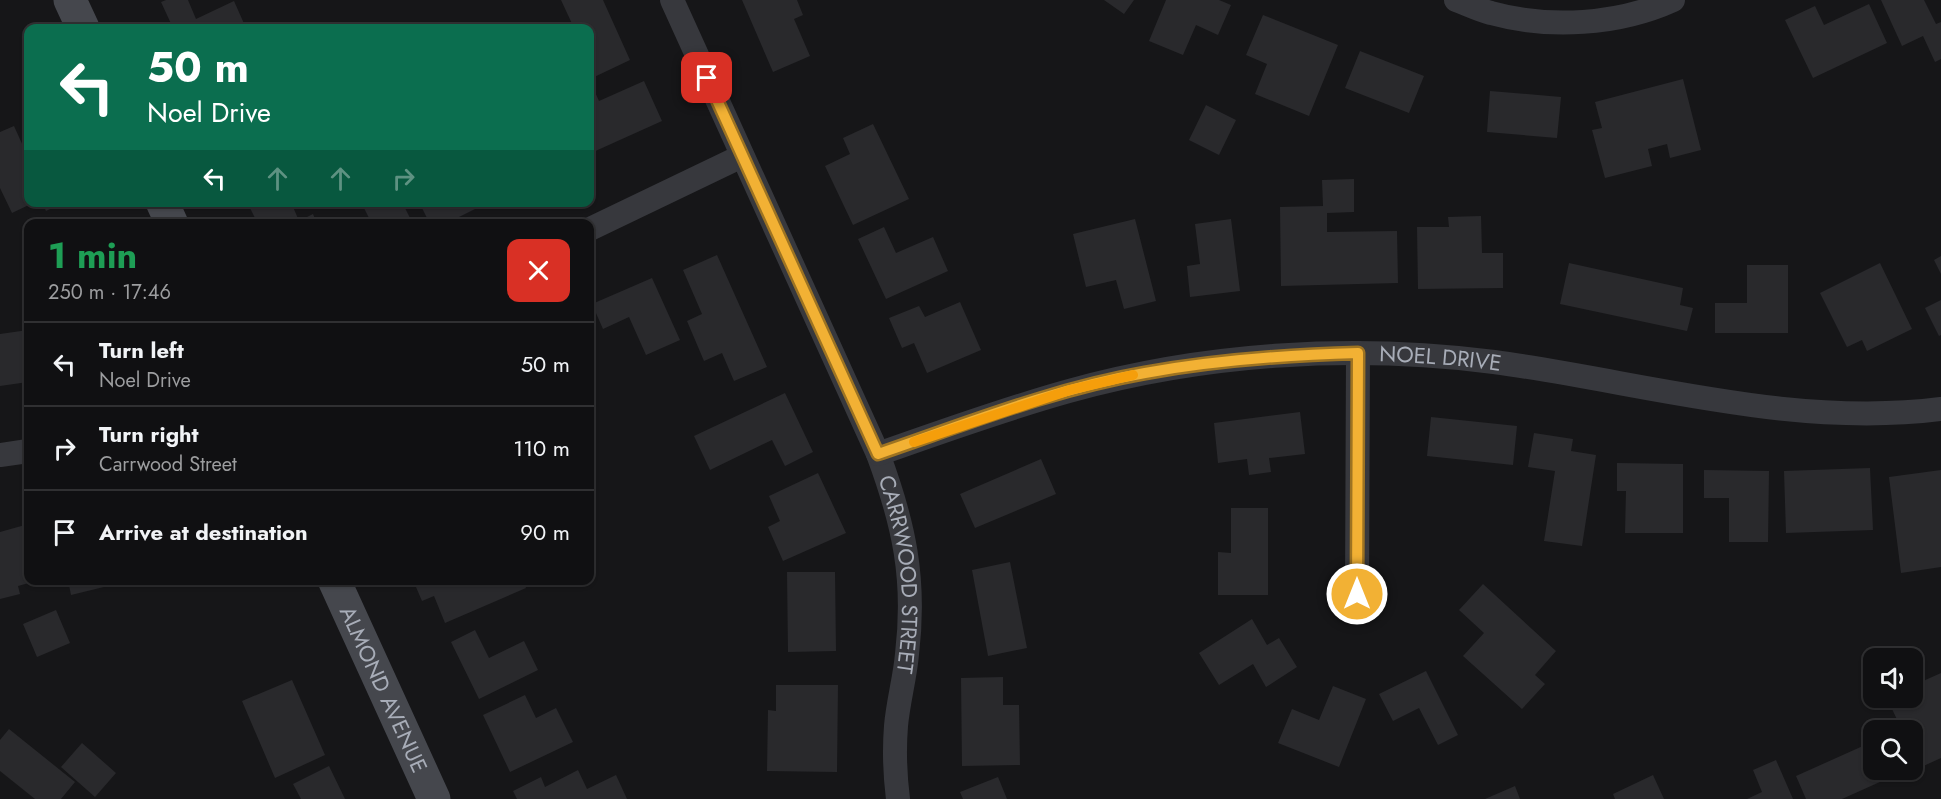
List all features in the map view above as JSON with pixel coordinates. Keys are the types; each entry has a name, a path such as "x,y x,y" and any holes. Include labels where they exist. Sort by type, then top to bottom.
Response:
{"street":[{"path":"70,0 81,24"},
{"name":"CARRWOOD STREET","path":"672,0 878,454 895,499 907,550 911,602 907,654 896,726 895,772 898,799"},
{"path":"1456,0 1491,13 1539,22 1587,22 1635,14 1673,0"},
{"path":"594,227 742,156"},
{"path":"1357,594 1358,353"},
{"name":"NOEL DRIVE","path":"878,454 1059,394 1143,373 1216,362 1290,355 1358,353 1421,355 1495,363 1782,409 1869,413 1941,409"},
{"path":"0,455 24,452"},
{"name":"ALMOND AVENUE","path":"336,585 434,799"}],"building":[{"path":"188,0 196,19 234,1 244,24 171,24 161,2"},
{"path":"561,0 603,0 630,60 594,77 594,24 572,24"},
{"path":"742,0 797,0 803,15 794,19 810,56 773,72"},
{"path":"1104,0 1134,0 1124,14"},
{"path":"1166,0 1219,0 1231,5 1218,35 1196,25 1183,55 1149,41"},
{"path":"1881,0 1924,0 1936,24 1941,22 1941,59 1935,62 1923,36 1902,46"},
{"path":"1869,4 1887,43 1813,78 1785,20 1815,6 1824,25"},
{"path":"1263,15 1338,45 1309,116 1255,94 1267,64 1246,55"},
{"path":"1360,51 1424,76 1409,113 1345,88"},
{"path":"1683,79 1701,150 1670,158 1667,144 1648,149 1652,166 1605,178 1592,130 1602,128 1595,102"},
{"path":"644,81 662,121 594,152 594,90 599,101"},
{"path":"1490,91 1561,97 1557,138 1487,132"},
{"path":"1206,105 1236,120 1219,155 1189,140"},
{"path":"873,124 909,199 853,225 825,166 850,154 843,138"},
{"path":"14,126 24,148 25,207 12,213 0,188 0,132"},
{"path":"1354,179 1354,212 1327,213 1327,232 1397,231 1398,283 1281,286 1280,207 1323,206 1322,180"},
{"path":"250,207 293,207 298,219 256,219"},
{"path":"364,207 404,207 410,219 370,219"},
{"path":"422,207 477,208 455,219 428,219"},
{"path":"313,214 315,219 303,219"},
{"path":"1481,216 1482,253 1503,253 1503,288 1418,289 1417,227 1449,227 1448,217"},
{"path":"1135,219 1156,301 1124,309 1116,280 1086,287 1073,234"},
{"path":"1231,219 1240,291 1190,297 1187,266 1200,264 1195,224"},
{"path":"884,227 896,253 933,237 948,271 886,299 858,239"},
{"path":"717,255 767,367 734,381 722,353 704,361 687,321 702,314 683,270"},
{"path":"1941,256 1941,274 1934,260"},
{"path":"1569,263 1683,288 1680,305 1693,308 1687,331 1560,304"},
{"path":"1880,263 1912,329 1867,351 1862,340 1847,347 1820,293"},
{"path":"1747,265 1788,265 1788,333 1715,333 1715,303 1747,303"},
{"path":"652,278 680,340 646,355 629,317 603,329 594,303"},
{"path":"1941,300 1941,335 1939,336 1925,308"},
{"path":"960,302 981,350 927,373 914,343 902,348 889,318 919,306 925,317"},
{"path":"24,331 24,383 0,386 0,334"},
{"path":"785,393 813,452 785,466 772,440 710,470 694,436"},
{"path":"1300,412 1305,454 1269,458 1271,472 1249,475 1247,459 1218,463 1214,423"},
{"path":"1431,417 1517,426 1513,465 1427,456"},
{"path":"1534,433 1573,439 1571,451 1596,455 1582,546 1544,541 1555,471 1528,467"},
{"path":"1041,459 1056,494 975,528 960,494"},
{"path":"1617,463 1683,464 1683,533 1625,533 1626,491 1617,491"},
{"path":"1870,468 1873,530 1786,533 1784,471"},
{"path":"1704,470 1769,471 1768,542 1729,542 1729,498 1704,498"},
{"path":"1941,470 1941,567 1901,573 1889,477"},
{"path":"818,473 846,533 783,561 768,527 780,521 769,496"},
{"path":"1231,508 1268,508 1268,595 1218,595 1218,552 1231,553"},
{"path":"24,525 24,584 18,586 20,594 0,599 0,532"},
{"path":"1010,562 1027,648 988,656 972,570"},
{"path":"787,572 835,572 836,651 788,652"},
{"path":"1483,584 1556,651 1535,675 1545,684 1522,709 1463,656 1484,633 1459,610"},
{"path":"69,585 108,586 71,595"},
{"path":"415,585 525,585 526,588 445,623 434,596 422,601"},
{"path":"56,610 70,643 37,657 23,624"},
{"path":"1252,619 1267,645 1279,638 1297,667 1266,687 1253,664 1219,685 1199,653"},
{"path":"475,630 489,658 524,641 538,670 479,699 451,642"},
{"path":"1426,671 1458,735 1438,745 1419,708 1393,721 1379,694"},
{"path":"1941,673 1941,758 1923,766 1923,720 1897,720 1892,709 1923,708 1923,681"},
{"path":"1003,677 1003,705 1019,705 1020,765 962,766 961,678"},
{"path":"292,680 325,755 275,778 242,701"},
{"path":"776,685 838,685 837,772 767,771 768,710 776,711"},
{"path":"1333,686 1366,699 1339,767 1278,743 1292,709 1319,720"},
{"path":"525,695 536,718 556,708 573,742 510,772 483,715"},
{"path":"9,729 75,782 61,799 35,799 0,771 0,740"},
{"path":"82,743 116,773 95,797 61,767"},
{"path":"1863,746 1863,780 1884,780 1842,799 1806,799 1796,776"},
{"path":"1776,760 1793,799 1747,799 1762,792 1753,770"},
{"path":"329,766 345,799 301,799 293,784"},
{"path":"578,770 587,789 616,775 627,799 517,799 513,791 541,777 545,787"},
{"path":"1653,775 1664,799 1615,799 1613,794"},
{"path":"998,777 1007,799 963,799 960,792"},
{"path":"1515,786 1520,799 1485,799"}],"slow traffic":[{"path":"914,442 1070,390 1133,375"}],"route":[{"path":"707,78 878,454 1070,390 1143,373 1216,362 1290,355 1358,353 1357,594"}]}
